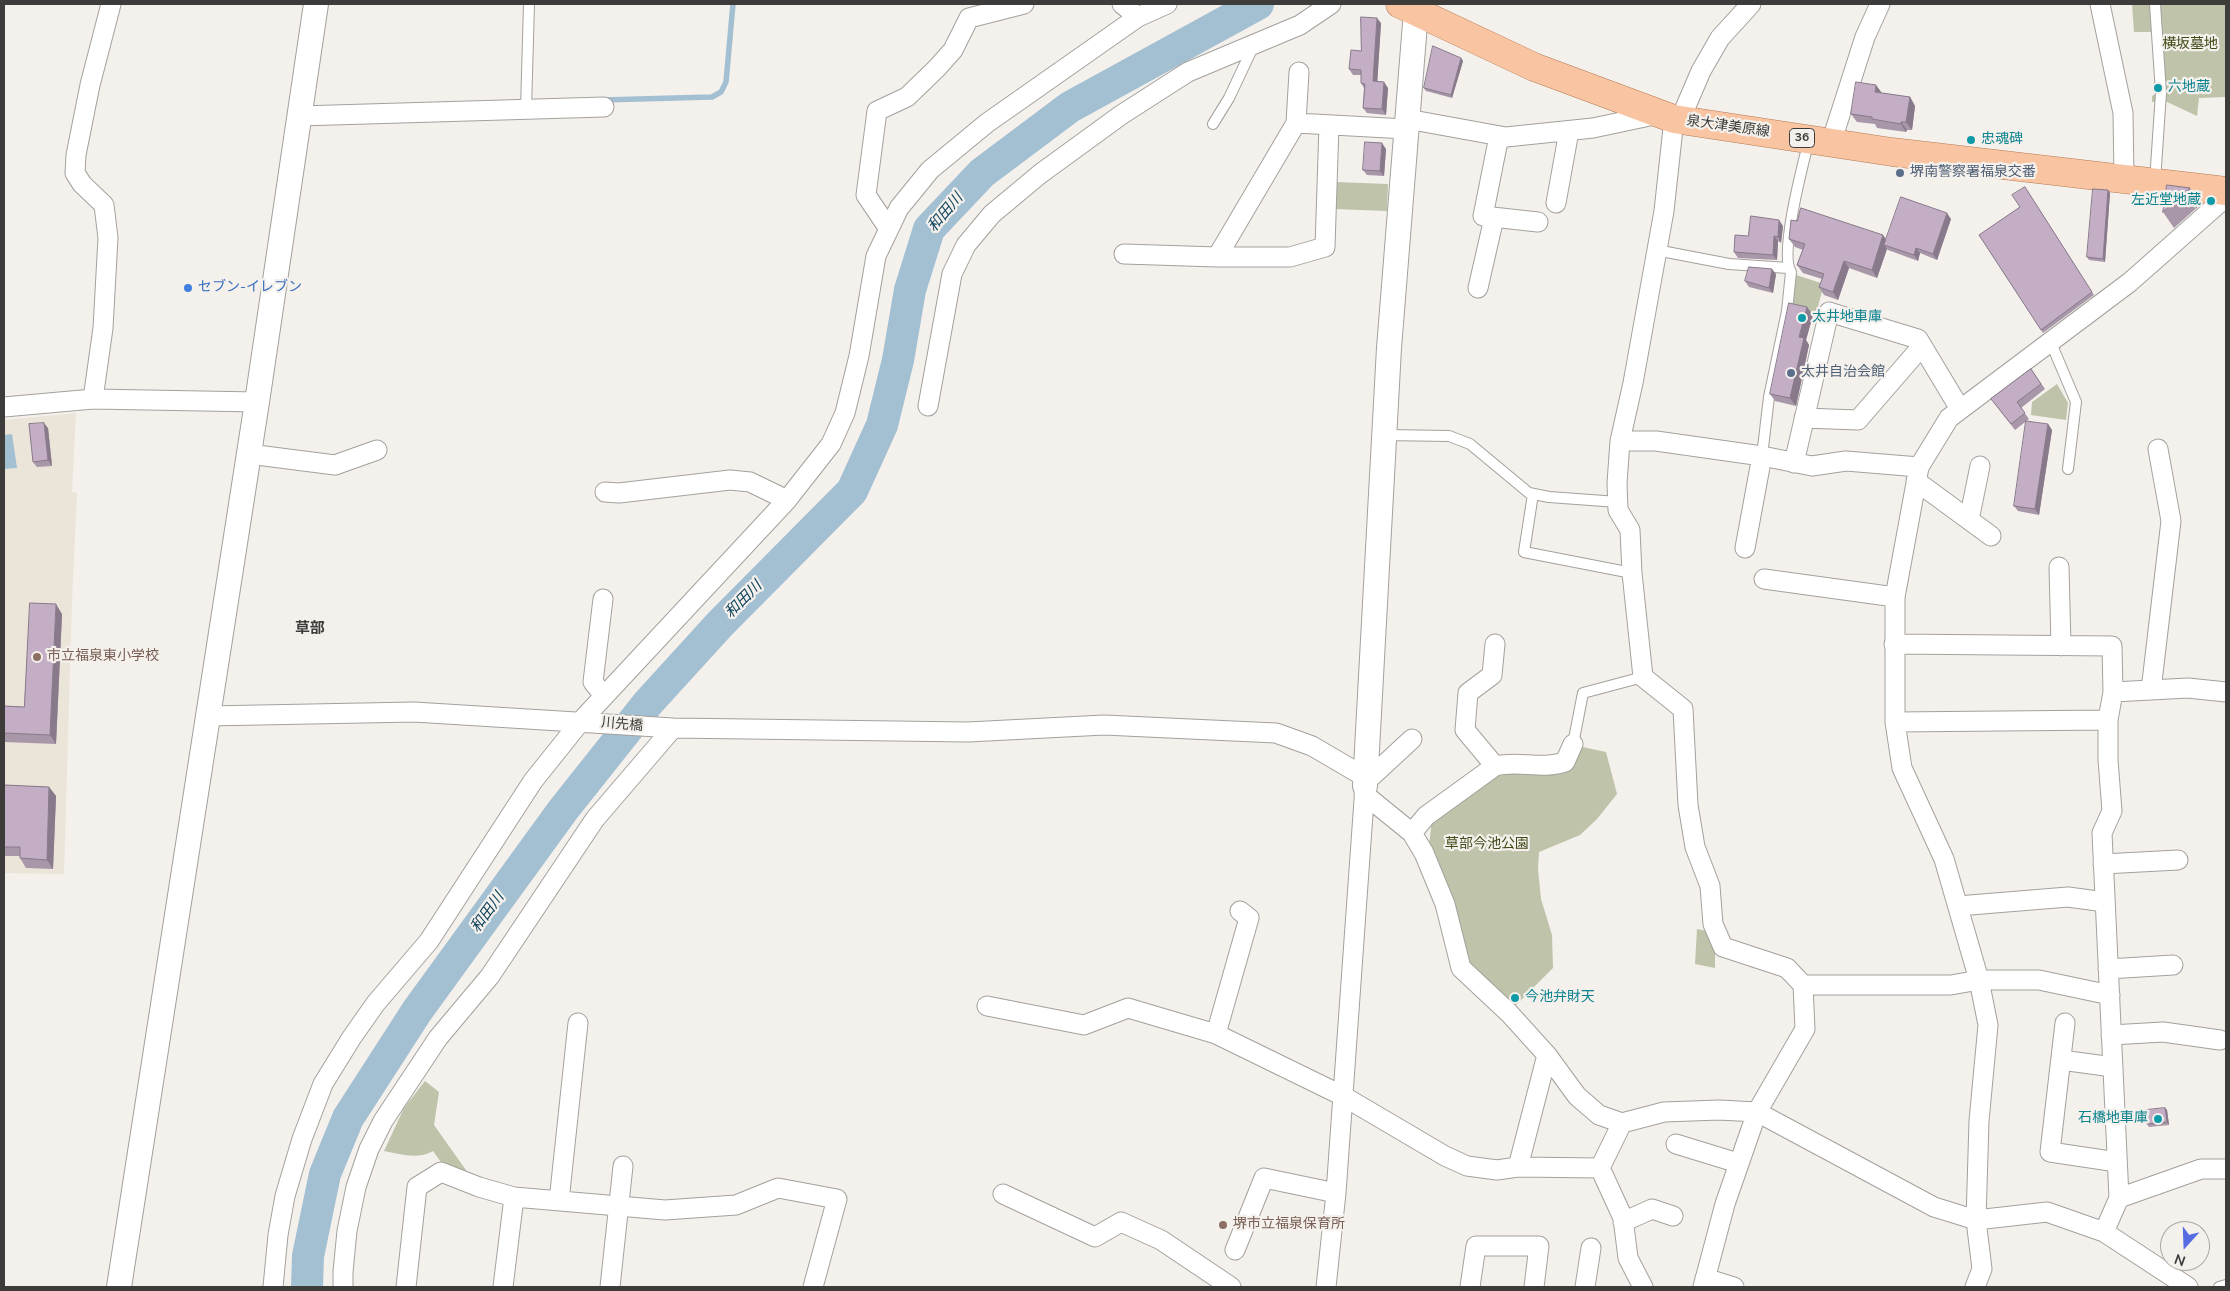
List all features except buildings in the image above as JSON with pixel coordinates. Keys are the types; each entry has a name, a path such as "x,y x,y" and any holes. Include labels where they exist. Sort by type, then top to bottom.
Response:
{"main road":[{"name":"泉大津美原線","path":"1408,7 1534,67 1671,118 1892,152 2226,191"}],"street":[{"path":"93,399 103,328 108,238 104,205 82,184 75,173 76,155 92,77 112,4"},
{"path":"119,1287 258,402 316,4"},
{"path":"889,229 866,195 877,111 906,97 937,68 953,50 968,18 1024,4"},
{"path":"1122,4 1138,17"},
{"path":"273,1287 278,1235 285,1196 302,1138 323,1084 352,1036 376,1003 429,941 533,781 581,721 787,500 831,444 845,413 859,356 876,256 899,208 930,170 987,123 1138,17 1167,4"},
{"path":"928,406 952,274 966,245 992,214 1040,174 1121,114 1188,72 1300,25 1331,4"},
{"path":"1734,1287 1704,1283 1738,1162 1757,1112 1805,1029 1803,985 1787,968 1723,947 1713,924 1710,886 1695,847 1688,805 1683,708 1643,677 1632,573 1630,530 1618,510 1618,502 1620,441 1633,383 1664,211 1671,118 1720,38 1751,4"},
{"path":"1820,141 1880,4"},
{"path":"2100,4 2123,113 2124,178"},
{"path":"1326,1287 1336,1193 1365,786 1384,435 1407,124 1408,7"},
{"path":"1217,257 1296,123 1299,72"},
{"path":"300,116 604,107"},
{"path":"1296,123 1328,125 1407,124 1506,137 1671,118"},
{"path":"1124,254 1290,258 1326,247 1328,125"},
{"path":"1556,203 1569,131"},
{"path":"1499,136 1483,216 1538,222"},
{"path":"1975,1287 1982,1269 1976,1220 1979,1121 1988,1025 1978,980 1944,859 1902,768 1895,722 1895,597 1918,474 1949,418 2130,282 2226,197"},
{"path":"1478,288 1494,218"},
{"path":"1794,463 1829,312 1918,339 1960,410"},
{"path":"1804,418 1858,420 1922,346"},
{"path":"4,407 93,399 258,402"},
{"path":"1620,441 1656,441 1762,456 1812,466 1846,461 1918,474 1969,520 1991,536"},
{"path":"2151,690 2171,521 2158,448"},
{"path":"249,454 336,465 377,450"},
{"path":"1745,548 1762,456"},
{"path":"1969,520 1980,466"},
{"path":"606,492 619,493 730,480 750,482 787,500"},
{"path":"2059,567 2061,646"},
{"path":"1764,578 1895,597"},
{"path":"603,599 592,682 604,696"},
{"path":"1495,644 1492,675 1468,693 1464,730 1495,766"},
{"path":"1894,644 2112,646 2113,692 2108,720 2108,760 2112,812 2102,833 2119,1198 2104,1232"},
{"path":"2113,692 2188,688 2226,692"},
{"name":"川先橋","path":"208,716 414,712 581,721 668,728 968,732 1104,725 1276,733 1312,746 1365,786 1412,833"},
{"path":"1895,722 2108,720"},
{"path":"343,1287 347,1231 356,1188 369,1149 383,1122 438,1038 490,976 595,819 668,728"},
{"path":"1365,786 1372,776 1412,739"},
{"path":"1573,744 1565,762 1553,766 1506,763 1495,766 1426,816 1412,833 1424,853 1445,904 1461,968 1509,1013 1547,1055 1577,1096 1599,1116 1622,1123 1664,1112 1718,1110 1757,1112 1934,1208 1976,1220 2046,1212 2104,1232 2184,1285"},
{"path":"2104,864 2178,860"},
{"path":"1958,906 2068,897 2105,902"},
{"path":"1216,1034 1249,918 1240,911"},
{"path":"2108,969 2173,966"},
{"path":"1803,985 1951,985 1978,980 2039,980 2110,995"},
{"path":"987,1006 1084,1025 1128,1008 1216,1034 1343,1096 1445,1156 1467,1166 1497,1170 1518,1167 1600,1168"},
{"path":"2065,1022 2050,1152 2117,1162"},
{"path":"559,1201 578,1023"},
{"path":"2112,1036 2163,1032 2220,1040"},
{"path":"1518,1167 1547,1055"},
{"path":"2061,1060 2113,1067"},
{"path":"1622,1123 1600,1168 1623,1222 1628,1258 1643,1287"},
{"path":"1676,1144 1738,1162"},
{"path":"610,1287 623,1166"},
{"path":"2119,1198 2201,1169 2226,1169"},
{"path":"406,1287 417,1187 441,1172 514,1197 665,1210 736,1205 778,1188 837,1199 813,1287"},
{"path":"1235,1250 1264,1178 1336,1193"},
{"path":"1003,1194 1095,1237 1122,1222 1161,1240 1231,1287"},
{"path":"503,1287 514,1197"},
{"path":"1623,1222 1652,1209 1673,1216"},
{"path":"1470,1287 1476,1246 1538,1246 1534,1287"},
{"path":"1586,1287 1591,1248"}],"lane":[{"path":"526,109 529,4"},
{"path":"2155,4 2161,93 2155,182"},
{"path":"1213,124 1230,98 1255,44"},
{"path":"1762,456 1769,397 1788,311 1791,272 1788,268 1787,254 1794,208 1820,141"},
{"path":"1656,250 1729,264 1788,268"},
{"path":"2051,343 2076,402 2068,469"},
{"path":"1384,435 1449,436 1470,444 1516,483 1533,494 1618,502"},
{"path":"1533,494 1524,552 1632,573"},
{"path":"1573,744 1583,693 1643,677"},
{"path":"2220,1287 2226,1286"}],"shaded area":[{"name":"市立福泉東小学校","path":"76,413 72,492 77,493 64,874 4,873 4,420"}],"green space":[{"name":"横坂墓地","path":"2132,4 2226,4 2226,97 2199,98 2197,116 2165,101 2152,102 2152,96 2158,92 2152,32 2134,32"},
{"path":"1335,182 1388,184 1387,211 1334,209"},
{"path":"1793,274 1824,284 1816,314 1791,307"},
{"path":"2057,384 2068,403 2066,420 2031,415 2032,402"},
{"name":"草部今池公園","path":"1578,746 1606,752 1617,794 1597,819 1580,835 1539,852 1538,869 1541,899 1552,935 1553,968 1515,1006 1494,988 1470,962 1457,912 1429,845 1432,820 1497,774 1539,774"},
{"path":"1697,929 1707,931 1715,946 1715,968 1695,964"},
{"path":"425,1081 439,1092 434,1125 468,1173 443,1165 433,1151 415,1156 384,1151 404,1108"}],"water":[{"path":"12,434 17,468 4,469 4,435"}],"waterway":[{"path":"602,100 712,97 721,92 726,82 733,4"},
{"name":"和田川","path":"307,1287 308,1256 325,1174 348,1118 417,1011 563,810 648,703 720,624 852,491 882,425 898,360 910,290 929,229 982,173 1070,107 1258,4"}],"place":[{"name":"六地蔵","path":"2158,88"},
{"name":"忠魂碑","path":"1971,140"},
{"name":"堺南警察署福泉交番","path":"1900,173"},
{"name":"左近堂地蔵","path":"2211,201"},
{"name":"セブン-イレブン","path":"188,288"},
{"name":"太井地車庫","path":"1802,318"},
{"name":"太井自治会館","path":"1791,373"},
{"name":"市立福泉東小学校","path":"37,657"},
{"name":"今池弁財天","path":"1515,998"},
{"name":"石橋地車庫","path":"2158,1119"},
{"name":"堺市立福泉保育所","path":"1223,1225"}],"district":[{"name":"草部","path":"310,629"}]}
